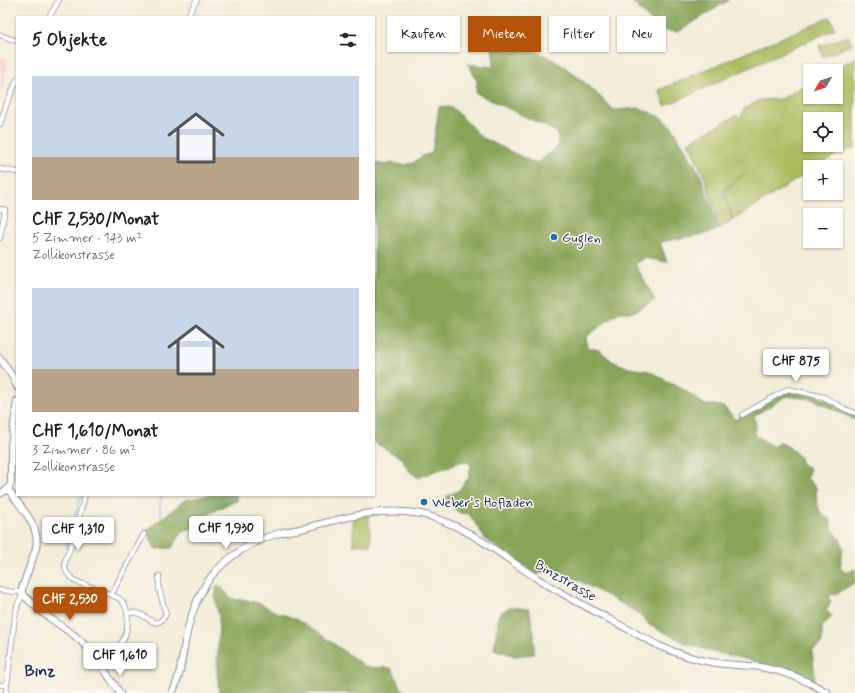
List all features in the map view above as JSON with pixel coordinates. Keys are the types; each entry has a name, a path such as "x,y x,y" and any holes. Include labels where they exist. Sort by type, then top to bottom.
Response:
{"main road":[{"path":"0,358 16,384"},
{"path":"0,494 8,489 11,483 10,446 16,407"},
{"path":"8,489 28,517 37,538 36,547 23,584 22,594 44,614 82,643 100,662 120,693"},
{"name":"Binzstrasse","path":"172,693 178,678 191,614 206,585 227,561 242,550 279,533 354,515 378,511 408,512 439,519 466,531 545,583 659,646 710,662 761,667 780,672 803,680 828,693"}],"street":[{"path":"50,16 58,0"},
{"path":"188,16 197,0"},
{"path":"0,35 16,41"},
{"path":"0,124 16,82"},
{"path":"0,169 16,172"},
{"path":"0,209 5,210 0,238"},
{"path":"742,415 788,390 824,397 855,413"},
{"path":"86,496 72,543 65,561 65,568 71,578 75,581 120,600 126,608 127,613 125,638 120,646 100,662"},
{"path":"111,595 144,534"},
{"path":"127,613 137,613 154,622 160,622 163,619 166,614 160,589 159,576"},
{"path":"0,590 22,594 15,616 6,693"},
{"path":"0,685 7,685"}],"shaded area":[{"path":"0,56 7,58 0,98"}],"green space":[{"path":"630,0 729,0 678,32 666,31 666,16 646,16"},
{"path":"830,17 835,29 665,106 659,90"},
{"path":"849,36 852,45 823,57 819,46"},
{"path":"492,52 537,52 568,70 614,110 640,108 660,117 672,127 700,174 719,229 709,233 660,242 667,262 644,258 635,264 655,300 633,312 619,312 586,337 588,348 599,350 612,361 629,368 649,371 686,391 705,405 724,407 736,420 742,415 788,389 814,394 855,413 855,420 812,399 786,396 754,416 756,425 755,435 773,447 779,441 799,456 802,464 810,468 807,478 816,487 818,506 822,514 830,519 832,528 841,541 843,548 840,568 846,573 855,569 855,582 837,594 830,595 828,597 831,602 826,611 832,616 822,627 822,643 812,650 815,676 814,680 783,669 712,652 686,643 649,625 644,618 626,606 561,571 548,571 536,574 486,540 469,514 460,513 444,502 443,498 458,491 469,477 471,464 463,461 419,478 410,472 401,458 375,443 375,164 376,163 386,165 391,163 404,165 413,163 422,156 432,153 439,107 441,106 452,108 456,111 481,137 532,162 537,163 559,146 557,132 476,93 477,81 468,64 493,67"},
{"path":"855,58 855,148 836,155 828,160 803,160 803,175 733,220 720,228 704,176 688,142 737,115 740,119 744,109 760,100 781,99 803,86 803,104 843,104 843,64","holes":["744,174 724,191 733,220 722,191"]},
{"path":"205,496 236,496 238,500 208,514 193,528 182,531 172,548 155,549 147,530 185,500"},
{"path":"369,515 371,545 353,545 353,518"},
{"path":"219,585 230,597 237,600 243,599 261,604 276,612 296,619 365,666 372,668 386,667 392,669 404,693 219,693 217,672 219,618 215,598 217,586"},
{"path":"510,607 529,609 534,633 534,654 515,656 494,649 499,614"}],"waterway":[{"path":"66,548 81,496"},
{"path":"162,496 160,508 162,516"},
{"path":"173,518 186,515 190,511 196,511 214,502 233,498"}],"place":[{"name":"Guglen","path":"554,237"},
{"name":"Weber's Hofladen","path":"424,502"}],"district":[{"name":"Binz","path":"40,670"}]}
